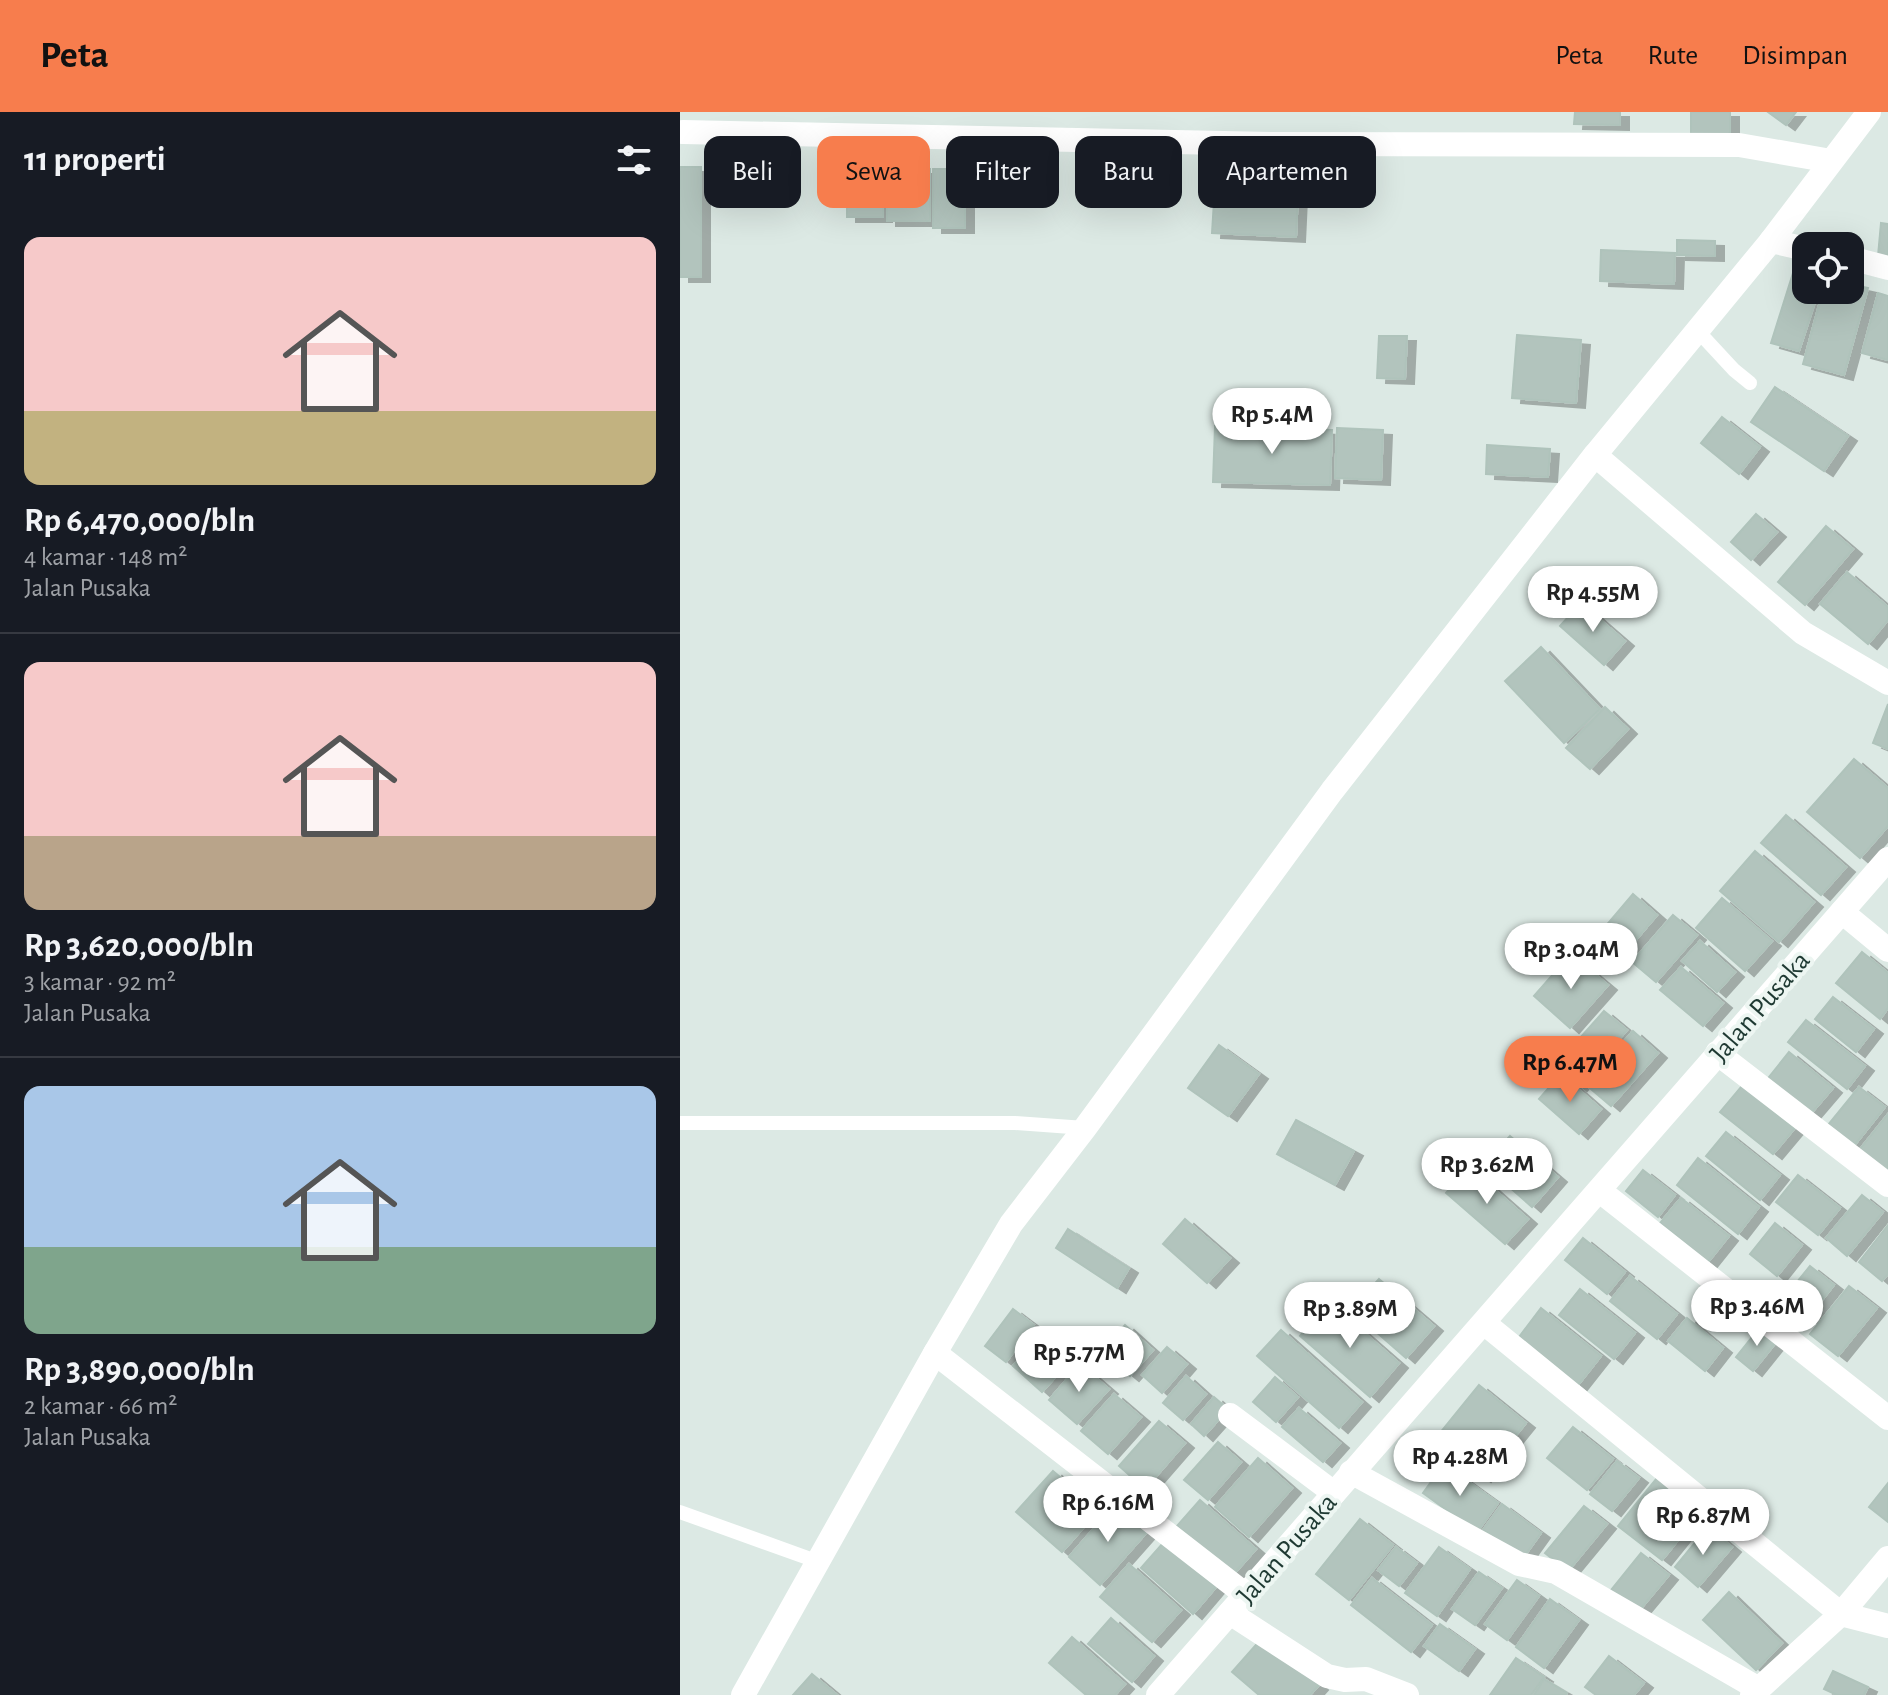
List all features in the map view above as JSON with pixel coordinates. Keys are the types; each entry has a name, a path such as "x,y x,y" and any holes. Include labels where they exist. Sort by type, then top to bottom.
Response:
{"street":[{"path":"744,1695 935,1353 1011,1224 1332,791 1595,455 1771,241 1869,112"},
{"path":"683,132 1272,144 1739,145 1831,161"},
{"path":"1771,241 1792,246"},
{"path":"1864,262 1888,268"},
{"path":"1595,455 1803,633 1888,683"},
{"name":"Jalan Pusaka","path":"1158,1695 1888,859"},
{"path":"1842,912 1888,950"},
{"path":"1717,1053 1888,1185"},
{"path":"1600,1191 1888,1418"},
{"path":"1484,1323 1841,1614 1888,1626"},
{"path":"935,1353 1327,1676 1345,1680 1366,1679 1407,1695"},
{"path":"1230,1415 1334,1493"},
{"path":"1351,1472 1519,1564 1556,1572 1754,1692 1841,1614 1888,1558"}],"lane":[{"path":"1696,329 1750,383"},
{"path":"680,1123 1015,1123 1085,1128"},
{"path":"680,1512 819,1562"}],"building":[{"path":"1575,112 1620,112 1620,125 1574,124"},
{"path":"1691,112 1730,112 1730,138 1691,138"},
{"path":"1768,112 1796,112 1786,125"},
{"path":"680,167 701,167 701,277 680,277"},
{"path":"933,169 946,169 946,208 965,208 965,228 933,228"},
{"path":"847,208 883,208 883,217 847,217"},
{"path":"887,208 930,208 930,221 887,221"},
{"path":"1214,208 1297,208 1296,237 1212,233"},
{"path":"1881,223 1888,224 1888,257 1878,256"},
{"path":"1677,240 1715,241 1715,256 1677,255"},
{"path":"1601,250 1675,253 1674,284 1600,281"},
{"path":"1792,276 1792,304 1814,304 1799,351 1771,343"},
{"path":"1878,293 1888,296 1888,360 1862,353"},
{"path":"1819,304 1864,304 1844,375 1803,364"},
{"path":"1517,335 1581,340 1576,403 1512,398"},
{"path":"1379,336 1407,336 1405,379 1377,378"},
{"path":"1775,387 1848,436 1824,471 1751,422"},
{"path":"1722,417 1760,447 1739,474 1701,443"},
{"path":"1215,426 1332,430 1330,485 1213,482"},
{"path":"1337,428 1383,430 1381,480 1335,478"},
{"path":"1487,445 1550,449 1548,477 1486,474"},
{"path":"1756,514 1777,532 1751,560 1731,542"},
{"path":"1826,526 1853,549 1805,605 1778,582"},
{"path":"1847,572 1888,607 1888,620 1868,644 1820,604"},
{"path":"1581,603 1625,641 1604,665 1560,626"},
{"path":"1541,647 1600,709 1564,743 1505,681"},
{"path":"1888,704 1888,749 1873,743"},
{"path":"1605,707 1628,729 1590,769 1566,748"},
{"path":"1854,759 1888,788 1888,826 1860,858 1807,812"},
{"path":"1786,815 1846,867 1821,895 1761,843"},
{"path":"1755,851 1814,902 1779,942 1720,891"},
{"path":"1633,894 1657,915 1629,948 1605,927"},
{"path":"1722,898 1772,941 1745,971 1696,928"},
{"path":"1673,915 1697,935 1656,982 1632,962"},
{"path":"1700,941 1735,972 1717,992 1682,961"},
{"path":"1862,952 1888,973 1888,1008 1880,1019 1836,983"},
{"path":"1571,954 1608,985 1570,1028 1534,996"},
{"path":"1681,967 1723,1003 1703,1026 1660,990"},
{"path":"1833,997 1874,1029 1856,1052 1815,1019"},
{"path":"1604,1011 1627,1030 1578,1086 1555,1066"},
{"path":"1806,1020 1865,1066 1847,1089 1788,1042"},
{"path":"1633,1031 1658,1053 1611,1106 1586,1085"},
{"path":"1219,1045 1259,1074 1228,1116 1188,1088"},
{"path":"1789,1052 1833,1088 1809,1116 1765,1082"},
{"path":"1561,1074 1601,1109 1579,1134 1539,1099"},
{"path":"1742,1086 1795,1128 1773,1154 1720,1112"},
{"path":"1859,1087 1885,1107 1849,1152 1823,1131"},
{"path":"1888,1114 1888,1179 1856,1154"},
{"path":"1296,1120 1354,1151 1335,1185 1277,1154"},
{"path":"1726,1132 1780,1175 1760,1200 1706,1156"},
{"path":"1510,1136 1558,1177 1532,1207 1484,1165"},
{"path":"1698,1158 1759,1207 1738,1234 1677,1185"},
{"path":"1469,1167 1528,1219 1505,1244 1446,1193"},
{"path":"1643,1170 1675,1195 1658,1217 1626,1191"},
{"path":"1798,1175 1840,1208 1818,1235 1776,1202"},
{"path":"1862,1195 1883,1212 1847,1256 1826,1238"},
{"path":"1681,1198 1729,1236 1708,1262 1660,1223"},
{"path":"1185,1219 1230,1258 1207,1283 1163,1244"},
{"path":"1775,1223 1802,1245 1777,1276 1750,1254"},
{"path":"1888,1225 1888,1274 1882,1281 1859,1262"},
{"path":"1068,1229 1129,1268 1117,1288 1056,1248"},
{"path":"1583,1238 1625,1272 1607,1294 1565,1260"},
{"path":"1810,1266 1834,1285 1808,1318 1784,1298"},
{"path":"1630,1276 1677,1314 1657,1339 1610,1301"},
{"path":"1379,1279 1434,1326 1406,1358 1351,1310"},
{"path":"1849,1286 1877,1308 1838,1356 1810,1334"},
{"path":"1580,1289 1635,1333 1614,1359 1559,1315"},
{"path":"1329,1302 1399,1363 1370,1397 1300,1336"},
{"path":"1541,1308 1601,1356 1578,1385 1519,1337"},
{"path":"1013,1309 1034,1325 1006,1362 985,1346"},
{"path":"1687,1318 1723,1348 1705,1371 1668,1341"},
{"path":"1125,1325 1153,1350 1130,1376 1101,1352"},
{"path":"1761,1326 1778,1340 1753,1371 1736,1357"},
{"path":"1044,1330 1074,1356 1042,1392 1013,1366"},
{"path":"1281,1330 1362,1402 1339,1428 1257,1356"},
{"path":"1167,1347 1187,1364 1162,1393 1142,1375"},
{"path":"1080,1364 1109,1389 1077,1424 1049,1400"},
{"path":"1186,1376 1206,1394 1183,1420 1163,1403"},
{"path":"1275,1377 1298,1397 1276,1422 1253,1402"},
{"path":"1479,1385 1526,1423 1482,1477 1435,1439"},
{"path":"1114,1394 1141,1417 1108,1454 1081,1431"},
{"path":"1214,1397 1228,1409 1204,1436 1191,1424"},
{"path":"1299,1408 1340,1443 1323,1462 1282,1427"},
{"path":"1159,1421 1185,1443 1145,1489 1119,1466"},
{"path":"1573,1427 1613,1459 1587,1490 1547,1458"},
{"path":"1218,1442 1241,1462 1208,1500 1184,1480"},
{"path":"1258,1458 1292,1488 1249,1537 1215,1507"},
{"path":"1617,1461 1639,1478 1612,1511 1590,1494"},
{"path":"1444,1464 1498,1503 1477,1532 1423,1493"},
{"path":"1053,1471 1099,1510 1062,1552 1016,1512"},
{"path":"1657,1478 1700,1513 1662,1560 1618,1526"},
{"path":"1888,1483 1888,1522 1869,1507"},
{"path":"1200,1500 1256,1549 1233,1575 1177,1526"},
{"path":"1115,1504 1147,1532 1100,1585 1069,1557"},
{"path":"1502,1504 1541,1533 1523,1558 1483,1530"},
{"path":"1584,1506 1607,1524 1568,1571 1545,1553"},
{"path":"1360,1519 1393,1545 1349,1600 1316,1574"},
{"path":"1708,1527 1732,1547 1698,1587 1675,1567"},
{"path":"1164,1542 1216,1587 1193,1614 1141,1568"},
{"path":"1396,1547 1417,1563 1399,1586 1378,1570"},
{"path":"1439,1547 1470,1569 1437,1616 1405,1593"},
{"path":"1641,1553 1669,1575 1638,1612 1611,1590"},
{"path":"1129,1564 1181,1610 1152,1642 1100,1597"},
{"path":"1479,1572 1502,1588 1475,1625 1452,1609"},
{"path":"1372,1578 1432,1625 1411,1652 1351,1605"},
{"path":"1517,1580 1539,1596 1507,1640 1485,1624"},
{"path":"1729,1592 1782,1643 1756,1670 1703,1620"},
{"path":"1550,1599 1579,1620 1544,1668 1516,1647"},
{"path":"1111,1618 1154,1656 1132,1682 1088,1644"},
{"path":"1440,1624 1475,1649 1459,1671 1424,1646"},
{"path":"1072,1637 1125,1684 1115,1695 1086,1695 1049,1663"},
{"path":"1263,1637 1319,1685 1310,1695 1259,1695 1232,1672"},
{"path":"1609,1656 1644,1683 1634,1695 1596,1695 1585,1687"},
{"path":"1516,1658 1544,1677 1531,1695 1490,1695"},
{"path":"1833,1671 1868,1687 1864,1695 1837,1695 1824,1689"},
{"path":"812,1674 837,1695 793,1695"},
{"path":"1544,1679 1567,1693 1566,1695 1534,1695"}]}
